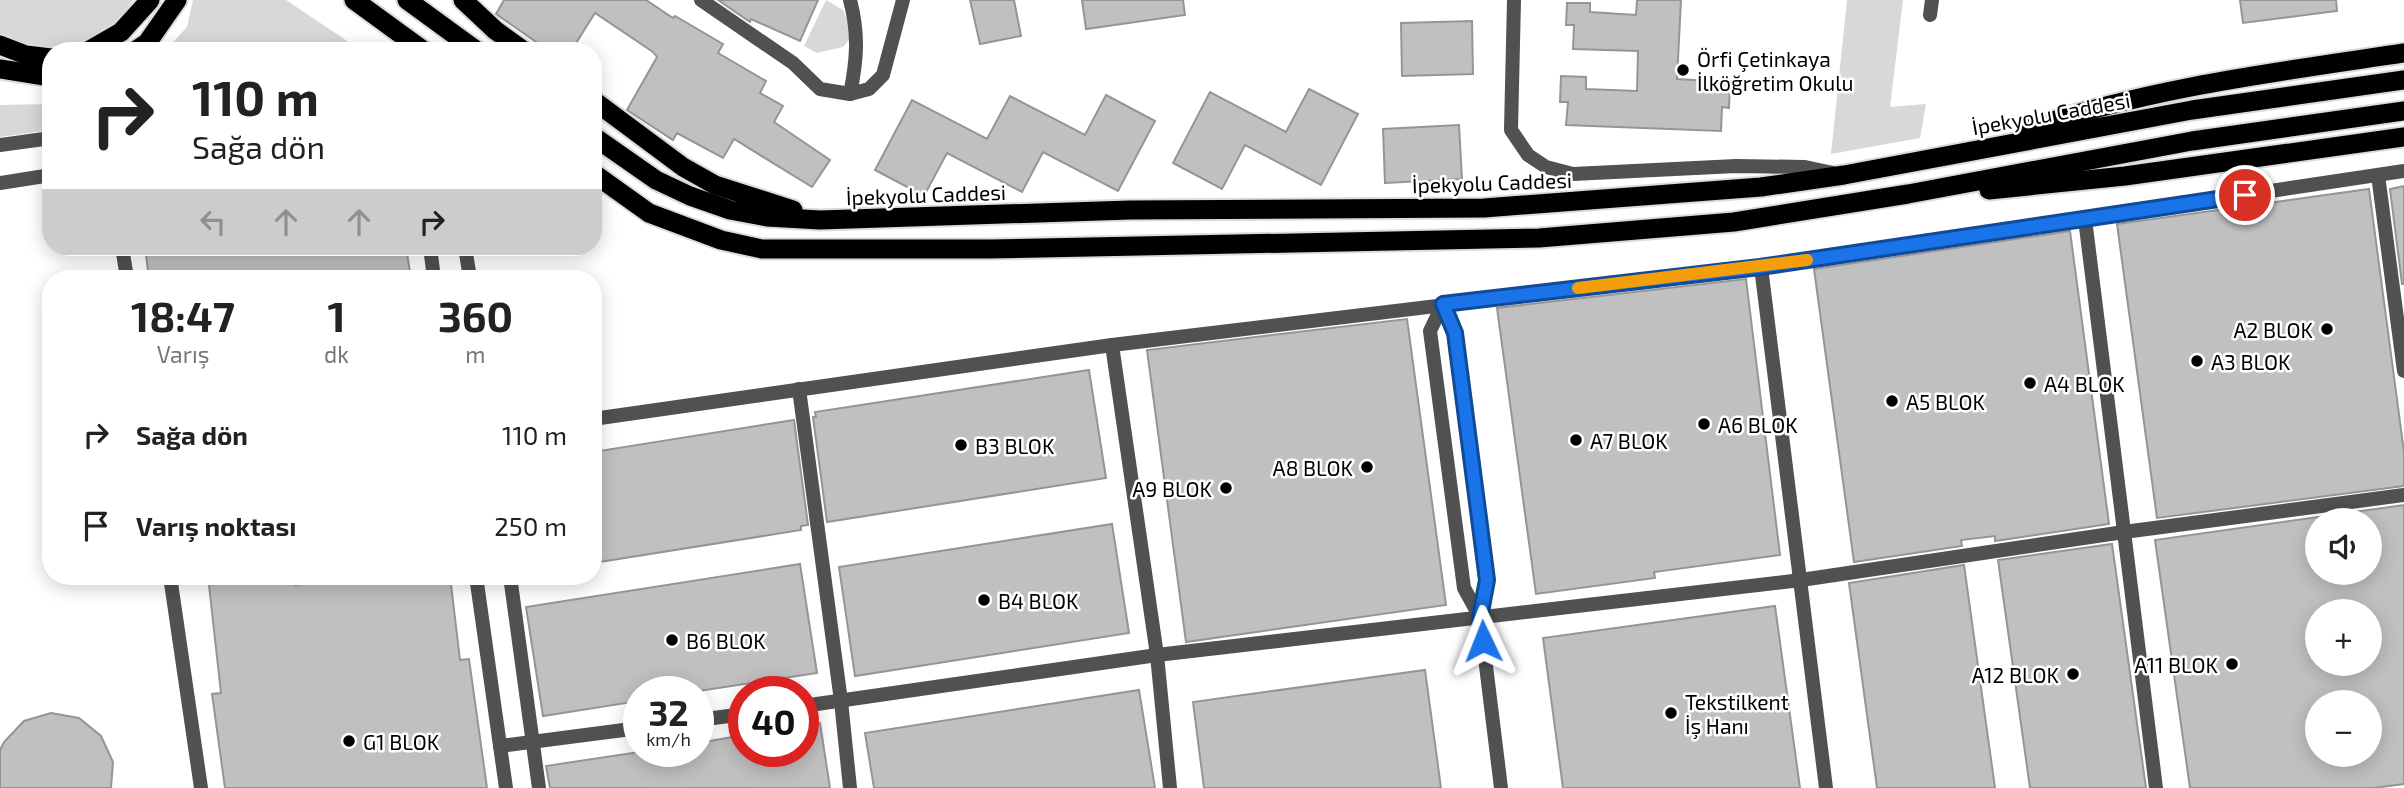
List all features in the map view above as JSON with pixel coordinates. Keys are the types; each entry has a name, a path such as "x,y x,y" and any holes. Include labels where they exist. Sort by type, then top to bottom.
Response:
{"highway":[{"path":"104,42 121,32 150,0"},
{"path":"148,42 177,0"},
{"path":"354,0 412,42"},
{"path":"407,0 465,42"},
{"path":"463,0 512,42"},
{"path":"0,45 26,55 42,57"},
{"path":"1964,151 2059,119 2211,82 2404,53"},
{"path":"0,69 42,76"},
{"name":"İpekyolu Caddesi","path":"602,142 656,180 690,197 730,211 820,220 1130,210 1484,208 1761,187 1844,175 2192,110 2404,80"},
{"path":"602,107 683,167 715,185 820,220"},
{"path":"602,179 649,212 721,240 762,249 844,250 1539,238 1734,222 1908,194 2192,141 2404,111"},
{"path":"1908,194 2035,187 2404,137"}],"street":[{"path":"701,0 793,63 820,89 850,94 869,89 883,75 903,0"},
{"path":"850,0 857,26 858,57 850,94"},
{"path":"1514,0 1511,131 1528,156 1546,167 1573,174 1735,166 1805,167 1844,175"},
{"path":"0,145 42,139"},
{"path":"602,418 1112,345 1760,267 2404,171"},
{"path":"2378,175 2404,371"},
{"path":"0,183 42,176"},
{"path":"2085,219 2156,788"},
{"path":"1760,267 1826,788"},
{"path":"1443,304 1455,333 1487,580 1480,617 1501,788"},
{"path":"1443,304 1430,331 1464,588 1480,617"},
{"path":"1112,345 1157,655 1170,788"},
{"path":"799,389 841,701 850,788"},
{"path":"819,704 1157,655 1801,580 2124,532 2404,495"},
{"path":"171,585 201,788"},
{"path":"477,585 506,788"},
{"path":"511,585 540,788"},
{"path":"500,746 623,730"}],"shaded area":[{"path":"0,0 133,0 107,28 79,42 42,42 42,46 36,46 0,34"},
{"path":"193,0 286,0 349,42 173,42 187,27"},
{"path":"826,0 843,10 853,35 843,47 817,53 804,46"},
{"path":"1847,0 1903,0 1890,107 1926,104 1920,138 1831,154"},
{"path":"42,104 42,131 0,137 0,105"}],"building":[{"path":"504,0 646,0 673,18 675,16 723,44 718,53 766,81 760,93 783,106 774,122 830,160 812,187 734,139 723,158 677,133 673,140 627,110 657,57 653,52 595,13 577,42 536,42 496,14"},
{"path":"718,0 818,0 800,41 751,19 750,22"},
{"path":"970,0 1014,0 1021,36 980,44"},
{"path":"1082,0 1183,0 1185,15 1086,29"},
{"path":"1637,0 1681,0 1677,79 1730,82 1729,108 1722,107 1721,131 1566,125 1568,102 1560,102 1561,76 1586,77 1586,89 1637,91 1638,51 1573,49 1574,25 1566,25 1567,3 1590,3 1590,12 1636,15"},
{"path":"2240,0 2336,0 2337,11 2243,23"},
{"path":"1472,21 1473,74 1402,76 1401,23"},
{"path":"1309,89 1358,114 1321,185 1245,145 1222,189 1173,163 1210,92 1286,132"},
{"path":"1106,95 1155,121 1118,191 1043,152 1022,192 947,153 924,196 875,170 912,100 987,139 1010,96 1085,135"},
{"path":"1459,125 1462,179 1385,183 1383,129"},
{"path":"2404,186 2404,284 2402,284 2390,189"},
{"path":"2369,189 2404,452 2404,486 2157,518 2117,224"},
{"path":"2070,231 2109,524 1995,541 1995,536 1961,540 1962,546 1854,562 1814,269"},
{"path":"146,256 407,256 410,270 148,270"},
{"path":"1746,279 1780,555 1654,572 1655,578 1536,594 1497,308"},
{"path":"1407,319 1446,605 1186,642 1147,350"},
{"name":"B3 BLOK","path":"1089,370 1106,478 827,522 813,417 816,417 815,412"},
{"path":"794,420 808,525 801,526 801,530 602,562 602,451"},
{"name":"A11 BLOK","path":"2404,505 2404,784 2374,788 2190,788 2155,540 2305,519 2305,585 2382,585 2382,508"},
{"name":"B4 BLOK","path":"1112,524 1129,633 855,676 839,567"},
{"name":"A12 BLOK","path":"2112,544 2146,788 2030,788 1998,560"},
{"name":"B6 BLOK","path":"800,564 817,673 797,676 728,676 728,687 714,689 714,676 623,676 623,704 543,716 526,607"},
{"path":"1964,565 1995,788 1877,788 1849,583"},
{"path":"209,585 451,585 460,660 469,659 487,788 225,788 212,694 221,693"},
{"name":"Tekstilkent İş Hanı","path":"1775,606 1800,788 1563,788 1543,638"},
{"path":"1425,670 1441,788 1204,788 1193,702"},
{"path":"1139,690 1155,788 874,788 865,733"},
{"path":"51,713 79,718 101,736 113,762 111,788 0,788 0,750 4,742 24,721"},
{"path":"819,723 830,788 550,788 546,766 623,754 623,767 714,767 714,740 728,738 728,767 819,767"}],"slow traffic":[{"path":"1578,288 1807,260"}],"place":[{"name":"Örfi Çetinkaya İlköğretim Okulu","path":"1683,70"},
{"name":"A2 BLOK","path":"2327,329"},
{"name":"A3 BLOK","path":"2197,361"},
{"name":"A4 BLOK","path":"2030,383"},
{"name":"A5 BLOK","path":"1892,401"},
{"name":"A6 BLOK","path":"1704,424"},
{"name":"A7 BLOK","path":"1576,440"},
{"name":"B3 BLOK","path":"961,445"},
{"name":"A8 BLOK","path":"1367,467"},
{"name":"A9 BLOK","path":"1226,488"},
{"name":"B4 BLOK","path":"984,600"},
{"name":"B6 BLOK","path":"672,640"},
{"name":"A11 BLOK","path":"2232,664"},
{"name":"A12 BLOK","path":"2073,674"},
{"name":"Tekstilkent İş Hanı","path":"1671,713"},
{"name":"G1 BLOK","path":"349,741"}],"route":[{"path":"1483,641 1480,617 1487,580 1455,333 1443,304 1760,267 2245,195"}]}
